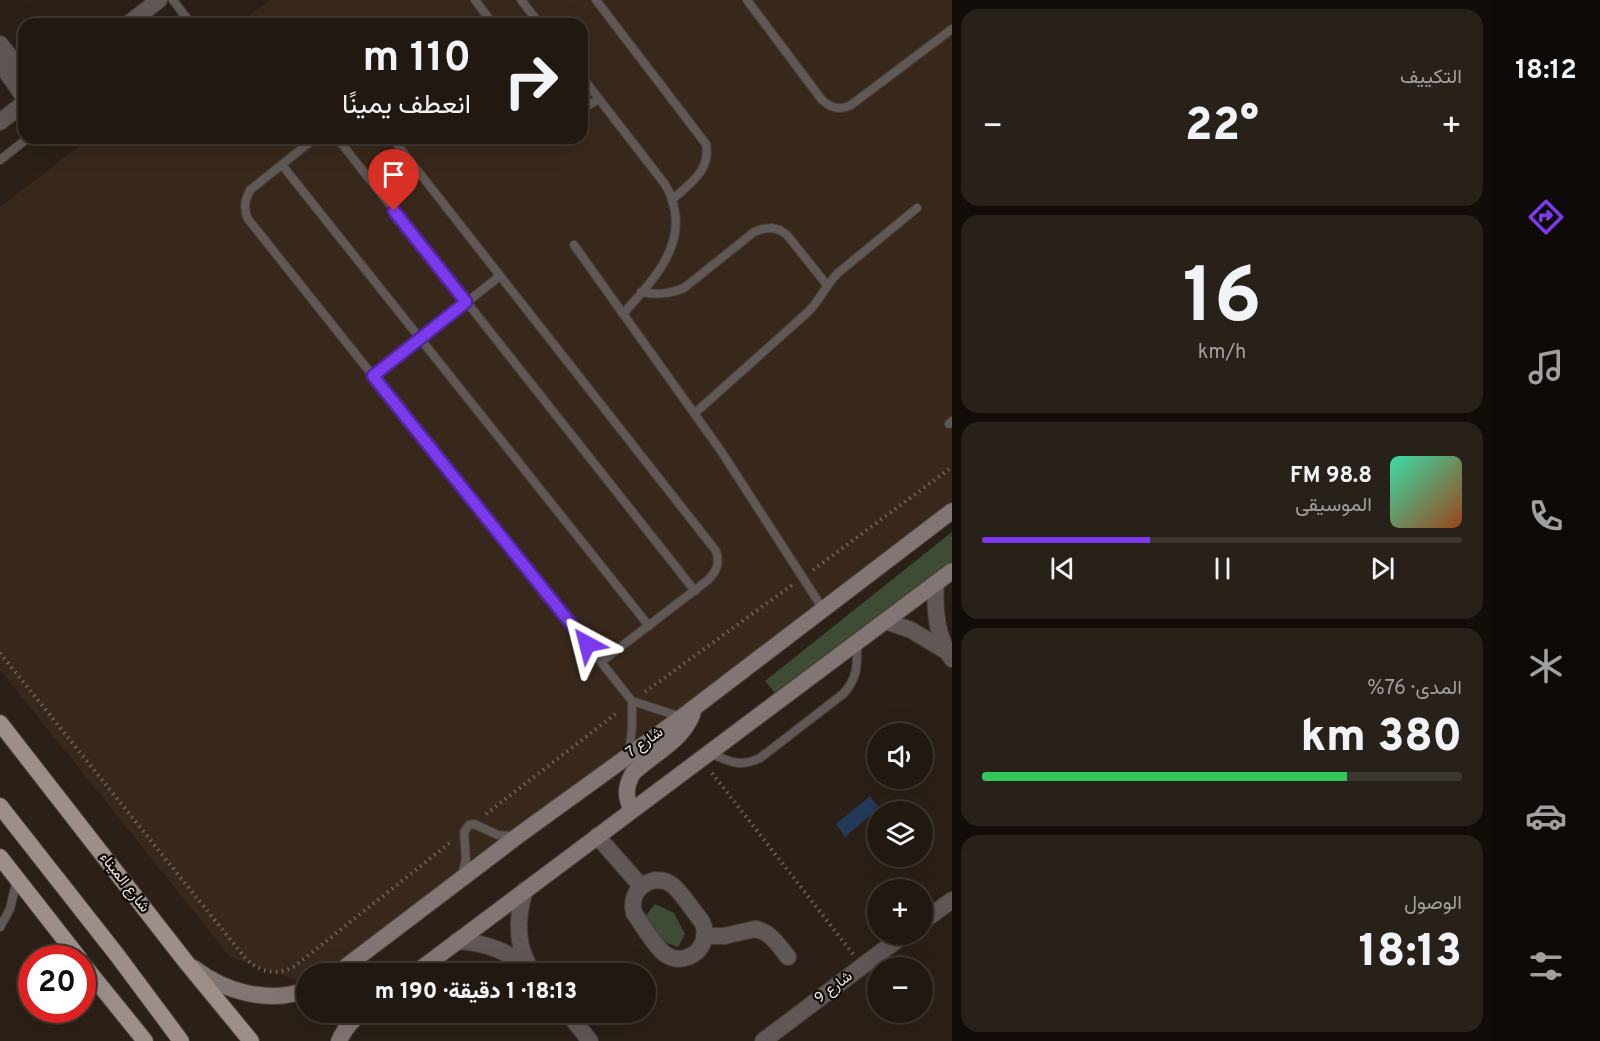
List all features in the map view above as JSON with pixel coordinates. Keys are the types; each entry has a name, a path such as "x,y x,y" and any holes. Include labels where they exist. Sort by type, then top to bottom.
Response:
{"main road":[{"name":"شارع 7","path":"351,963 519,835 688,712 952,511"},
{"path":"428,963 952,571"},
{"path":"632,810 626,792 633,773 683,731 692,716 688,712"},
{"name":"شارع الميناء","path":"0,723 186,962 251,1041"},
{"path":"0,806 181,1041"},
{"path":"0,857 69,945"},
{"path":"186,962 205,977 249,994 271,996 296,994"},
{"path":"96,980 145,1041"},
{"path":"339,1041 351,1023"}],"street":[{"path":"136,18 159,0"},
{"path":"0,44 18,66"},
{"path":"0,63 18,88"},
{"path":"0,122 18,108"},
{"path":"936,583 936,610 941,638 949,655"},
{"path":"885,621 923,636 949,655"},
{"path":"597,836 641,886"},
{"path":"663,880 677,889 702,922 704,936 702,945 697,951 690,956 674,958 666,955 660,949 634,913 633,899 641,886 647,882 663,880"},
{"path":"525,890 520,904 518,931 528,963"},
{"path":"933,914 952,900"},
{"path":"704,936 724,936 755,929 760,930 768,934 788,957"},
{"path":"457,941 497,948 522,963"},
{"name":"شارع 9","path":"763,1041 890,945"},
{"path":"576,1023 590,1041"}],"lane":[{"path":"173,0 186,18"},
{"path":"475,0 488,18"},
{"path":"521,0 535,18"},
{"path":"596,0 706,144 707,162 703,170 672,200"},
{"path":"747,0 822,100 839,109 851,105 952,29"},
{"path":"588,85 664,183 672,200 675,218 675,236 669,254 623,314"},
{"path":"588,105 599,99"},
{"path":"0,160 20,144"},
{"path":"308,144 250,190 246,198 245,213 632,701 629,754"},
{"path":"342,144 694,591"},
{"path":"397,144 716,551 718,558 716,570 708,580 602,662"},
{"path":"282,165 649,626"},
{"path":"694,413 808,312 838,273 916,208"},
{"path":"641,292 663,294 684,288 746,236 762,229 780,230 787,235 827,285"},
{"path":"574,245 694,413 823,609"},
{"path":"373,376 500,276"},
{"path":"705,756 741,764 760,758 843,694 850,686 857,668 857,642"},
{"path":"632,701 688,712"},
{"path":"460,880 466,859 464,832 469,825 474,824 498,835 519,835"},
{"path":"0,927 10,909 17,878"}],"path":[{"path":"474,824 632,701 952,467"},
{"path":"0,653 246,959 258,969 281,972 296,966 464,832"},
{"path":"705,756 862,966"}],"shaded area":[{"path":"270,0 952,0 952,506 339,963 296,963 296,980 230,957 0,670 0,207 82,144 588,144 588,18 246,18"}],"green space":[{"path":"952,532 952,562 775,693 765,681"},
{"path":"655,904 674,913 685,934 678,947 661,941 644,922"}],"water":[{"path":"870,796 874,801 867,801 867,818 845,837 836,824"}],"route":[{"path":"394,211 466,302 373,376 587,644"}]}
